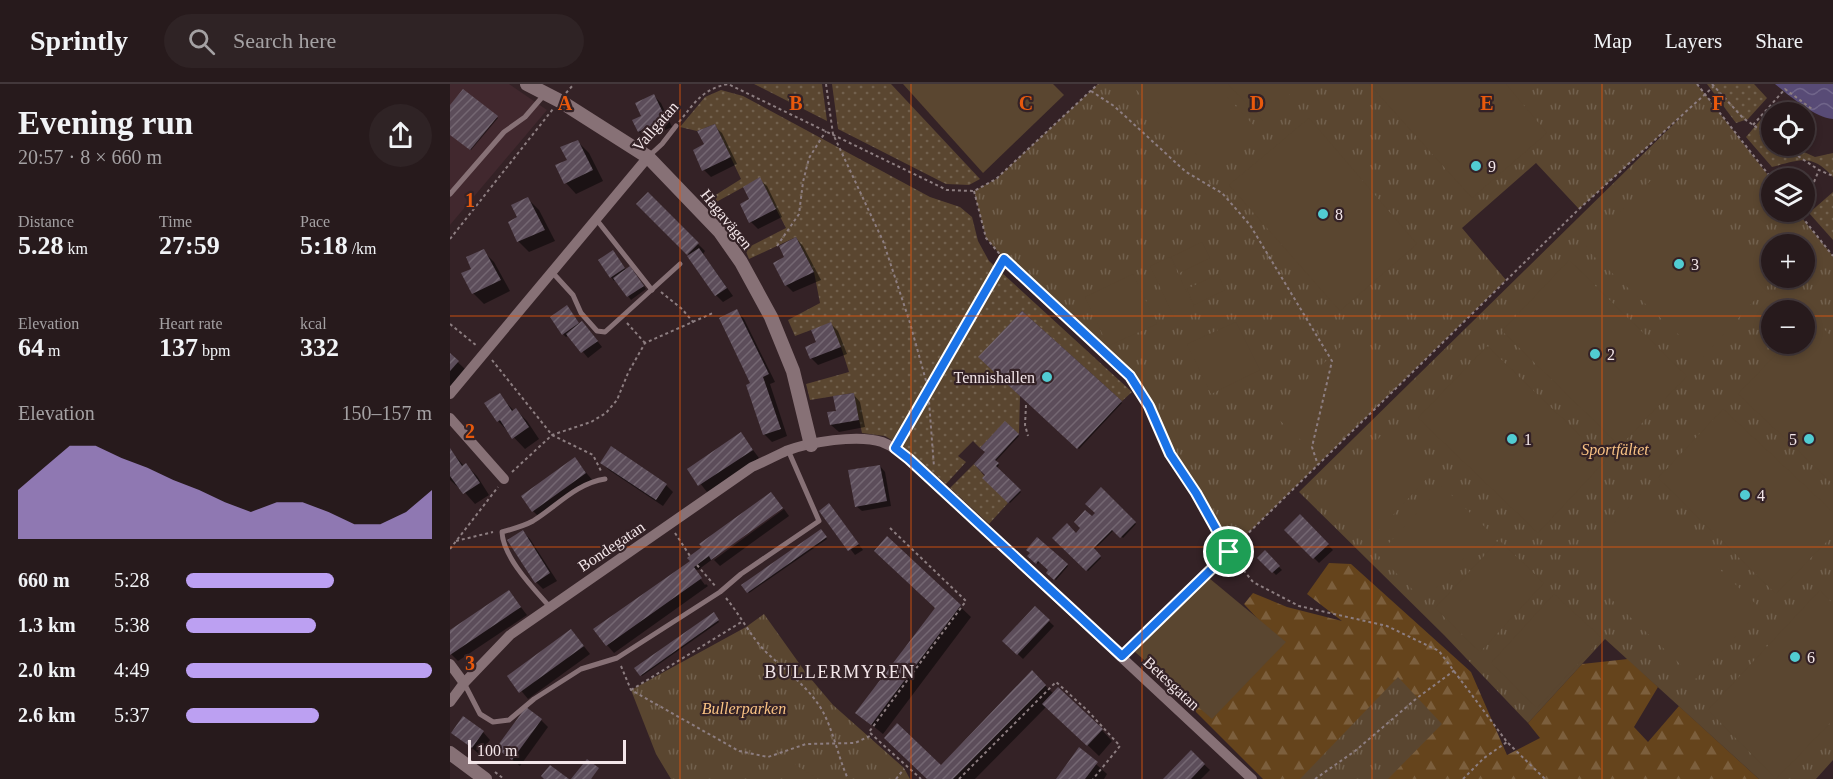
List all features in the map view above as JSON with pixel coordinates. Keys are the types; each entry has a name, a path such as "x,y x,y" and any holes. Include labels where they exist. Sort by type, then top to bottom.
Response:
{"street":[{"name":"Hagavägen","path":"527,84 560,101 648,157 713,224 741,262 771,317 792,371 811,445"},
{"name":"Vallgatan","path":"450,394 648,157"},
{"path":"450,418 504,479"},
{"name":"Betesgatan","path":"811,445 853,439 879,441 895,448 1109,639 1122,656 1252,779"},
{"name":"Bondegatan","path":"450,702 464,683 510,635 549,606 752,467 788,450 811,445"},
{"path":"450,664 464,683"},
{"path":"450,753 484,779"}],"lane":[{"path":"450,194 504,132 525,117 545,94"},
{"name":"Vallgatan","path":"648,157 676,126"},
{"path":"596,219 654,289"},
{"path":"552,272 573,295 581,312 597,331 604,332 680,264"},
{"path":"464,683 480,714 493,723 509,720 534,699 581,669 617,658 720,592 741,574 819,521 788,450"},
{"path":"549,606 509,556 502,539 502,532 533,520 560,500 595,480 605,478"}],"path":[{"name":"Vallgatan","path":"676,126 701,96 713,87 728,84 947,190 974,191"},
{"path":"826,84 833,134 883,242 910,323 928,388 935,483"},
{"path":"1098,84 996,179 974,191 986,238 1004,259 1130,376 1149,406 1170,454 1196,493 1229,552 1253,582 1299,606 1387,626 1439,651 1507,742 1545,779"},
{"path":"1697,84 1763,168"},
{"path":"1122,656 1579,209 1713,85 1743,118 1761,130"},
{"path":"1773,102 1785,89 1803,102"},
{"path":"1091,90 1114,106 1186,172 1222,193 1250,225 1288,286 1332,361 1312,447 1318,465"},
{"path":"450,239 560,101"},
{"path":"1753,125 1761,116"},
{"path":"777,246 799,214 803,182 810,158 826,130"},
{"path":"1798,156 1833,176"},
{"path":"1815,180 1820,170"},
{"path":"1806,222 1833,256"},
{"path":"895,448 1004,259"},
{"path":"654,289 682,309 693,323"},
{"path":"450,549 504,479 552,435 591,422 606,413 617,400 628,373 645,343 713,313"},
{"path":"622,317 645,343"},
{"path":"450,324 484,352 552,435 593,455 605,478"},
{"path":"1026,405 1025,425 1028,435"},
{"path":"669,525 690,556"},
{"path":"890,528 966,601 869,732 921,779"},
{"path":"456,541 490,532 502,532"},
{"path":"697,565 764,650 797,678 811,694 822,710 848,779"},
{"path":"631,690 743,621"},
{"path":"617,658 631,690 739,751 768,757 806,744 855,743 870,736"},
{"path":"1315,779 1355,751 1417,698 1455,670"},
{"path":"959,779 1056,682 1120,746 1093,779"},
{"path":"1463,779 1484,758 1507,742"},
{"path":"896,779 904,768"}],"shaded area":[{"path":"450,84 509,84 547,110 450,225"}],"green space":[{"path":"754,84 822,84 827,121"},
{"path":"832,84 891,84 980,179 969,185 946,184 838,129"},
{"path":"903,84 1053,84 1064,95 983,173"},
{"name":"Sportfältet","path":"1098,84 1697,84 1762,168 1761,222 1805,222 1833,256 1833,760 1816,779 1759,779 1605,639 1528,723 1444,635 1299,492 1688,110 1579,209 1536,163 1462,228 1506,280 1229,552 1196,493 1170,454 1149,406 1130,376 1072,320 1010,266 986,238 974,191 996,179"},
{"path":"1135,84 1215,84 1255,127 1209,168 1133,86"},
{"path":"1228,84 1300,84 1263,121"},
{"name":"9","path":"1369,84 1506,84 1547,133 1472,198"},
{"path":"1707,84 1754,84 1767,98 1748,119 1736,123"},
{"path":"721,90 743,96 930,197 960,207 972,217 978,241 989,261 1132,392 1122,401 1022,311 979,357 1020,396 1019,434 1005,422 980,448 973,441 958,456 966,462 946,484 905,448 885,436 862,433 853,393 810,400 806,384 849,372 841,347 811,330 795,336 788,320 820,303 814,272 796,237 749,259 745,249 786,228 760,178 709,206 706,201 741,179 715,124 697,131 680,127 705,97"},
{"name":"8","path":"1309,118 1417,244 1340,311 1229,185"},
{"path":"1761,119 1761,154 1746,137"},
{"path":"1833,153 1833,177 1818,164 1805,160 1772,167 1762,156 1815,157"},
{"name":"3","path":"1659,172 1761,270 1761,288 1766,288 1703,357 1585,248"},
{"path":"1833,192 1833,240 1815,220 1815,208"},
{"path":"1202,242 1210,258 1179,273 1171,257"},
{"path":"1170,257 1194,307 1174,317 1150,266"},
{"name":"2","path":"1569,260 1687,376 1620,446 1502,331"},
{"path":"1133,274 1157,324 1108,346 1085,297"},
{"path":"1218,274 1225,290 1194,305 1187,289"},
{"name":"5","path":"1815,320 1833,338 1833,484 1738,394 1776,354 1815,354"},
{"path":"1236,322 1260,370 1211,394 1187,344"},
{"path":"1354,334 1400,380 1321,459 1272,413"},
{"name":"1","path":"1487,346 1606,460 1538,533 1418,418"},
{"name":"4","path":"1723,409 1833,512 1833,535 1776,594 1658,478"},
{"path":"1385,432 1430,475 1366,544 1318,498"},
{"path":"974,464 1008,503 989,524 950,488"},
{"path":"1442,486 1489,531 1424,601 1378,555"},
{"path":"1641,494 1761,609 1696,679 1575,565"},
{"path":"1499,540 1544,583 1480,652 1435,608"},
{"path":"1329,563 1351,564 1471,672 1507,755 1540,738 1528,723 1582,664 1628,659 1658,687 1634,727 1648,742 1679,706 1759,779 1263,779 1166,682 1185,670 1279,642 1244,604 1253,593 1287,607 1342,621 1307,594"},
{"path":"1209,578 1286,642 1212,719 1135,652"},
{"name":"6","path":"1820,590 1833,604 1833,720 1776,779 1708,710"},
{"path":"1554,594 1602,638 1537,708 1491,663"},
{"name":"Bullerparken","path":"764,614 806,673 833,705 904,768 910,779 671,779 656,754 631,690 746,627"},
{"path":"1398,677 1442,724 1388,779 1300,779"},
{"path":"794,764 818,779 785,779"}],"water":[{"path":"1775,84 1833,84 1833,119 1815,112 1815,102 1795,100"}],"building":[{"path":"463,89 498,116 470,150 450,135 450,105"},
{"path":"654,94 666,119 638,132 632,120 641,116 635,103"},
{"path":"715,124 731,157 702,171 693,150 704,144 697,131"},
{"path":"578,140 593,170 564,184 555,165 567,160 560,147"},
{"path":"760,177 776,209 749,223 740,204 749,199 743,187"},
{"path":"648,192 699,243 687,255 636,204"},
{"path":"528,197 545,230 517,242 508,222 517,217 511,205"},
{"path":"796,237 814,272 785,286 773,263 784,257 779,246"},
{"path":"699,248 727,288 715,296 687,256"},
{"path":"484,249 501,280 472,294 461,273 471,269 466,257"},
{"path":"613,250 625,268 610,278 598,260"},
{"path":"630,266 644,286 627,297 613,278"},
{"path":"567,305 579,323 562,335 550,317"},
{"path":"737,309 769,374 763,377 781,429 763,435 746,385 750,383 719,318"},
{"name":"Tennishallen","path":"1022,311 1122,401 1077,449 978,357"},
{"path":"582,321 598,341 581,353 566,334"},
{"path":"831,322 841,347 810,359 805,347 816,342 811,330"},
{"path":"450,353 459,361 450,371"},
{"path":"500,393 512,411 516,408 529,427 512,439 500,420 497,422 484,403"},
{"path":"854,393 859,420 830,425 827,412 836,411 833,396"},
{"path":"1005,421 1019,434 995,460 999,463 996,466 1021,490 1008,503 982,478 985,475 974,464 985,452 980,448"},
{"path":"741,432 753,450 698,486 687,469"},
{"path":"611,446 667,484 656,500 600,463"},
{"path":"450,448 462,466 466,463 480,483 463,494 450,476"},
{"path":"575,457 586,473 532,512 521,496"},
{"path":"880,465 887,501 855,507 848,470"},
{"path":"1101,487 1136,522 1120,538 1112,530 1094,548 1101,556 1086,571 1052,538 1067,523 1076,533 1080,528 1074,522 1085,510 1092,516 1095,513 1085,504"},
{"path":"771,492 783,508 711,560 709,556 694,567 702,578 606,646 593,629 690,561 687,558 702,547 699,544"},
{"path":"829,503 859,544 848,551 819,511"},
{"path":"1300,514 1329,544 1313,559 1284,530"},
{"path":"821,529 827,537 747,593 741,585"},
{"path":"523,530 550,573 535,583 507,540"},
{"path":"887,536 961,605 871,725 855,713 935,608 874,551"},
{"path":"1037,537 1068,564 1054,580 1046,573 1048,570 1038,561 1036,564 1027,556 1030,553 1026,550"},
{"path":"1265,550 1280,566 1272,573 1257,558"},
{"path":"509,590 521,607 450,655 450,630"},
{"path":"1035,606 1050,620 1017,655 1002,641"},
{"path":"714,612 719,620 640,676 634,668"},
{"path":"571,629 584,646 519,693 507,676"},
{"path":"1032,670 1046,685 953,779 927,779 884,738 897,723 941,765"},
{"path":"1058,687 1103,729 1087,746 1042,704"},
{"path":"526,707 542,719 512,760 496,748"},
{"path":"463,716 484,731 472,748 451,733"},
{"path":"1079,747 1098,762 1085,779 1056,779"},
{"path":"1191,750 1205,764 1191,779 1163,779"},
{"path":"587,759 599,768 591,779 571,779"},
{"path":"550,765 569,779 544,779 541,776"}],"place":[{"name":"9","path":"1476,166"},
{"name":"8","path":"1323,214"},
{"name":"3","path":"1679,264"},
{"name":"2","path":"1595,354"},
{"name":"Tennishallen","path":"1047,377"},
{"name":"1","path":"1512,439"},
{"name":"5","path":"1809,439"},
{"name":"4","path":"1745,495"},
{"name":"6","path":"1795,657"}],"district":[{"name":"BULLERMYREN","path":"840,672"}],"route":[{"path":"1004,259 1130,376 1149,406 1170,454 1196,493 1229,552 1122,656 895,448 1004,259"}]}
